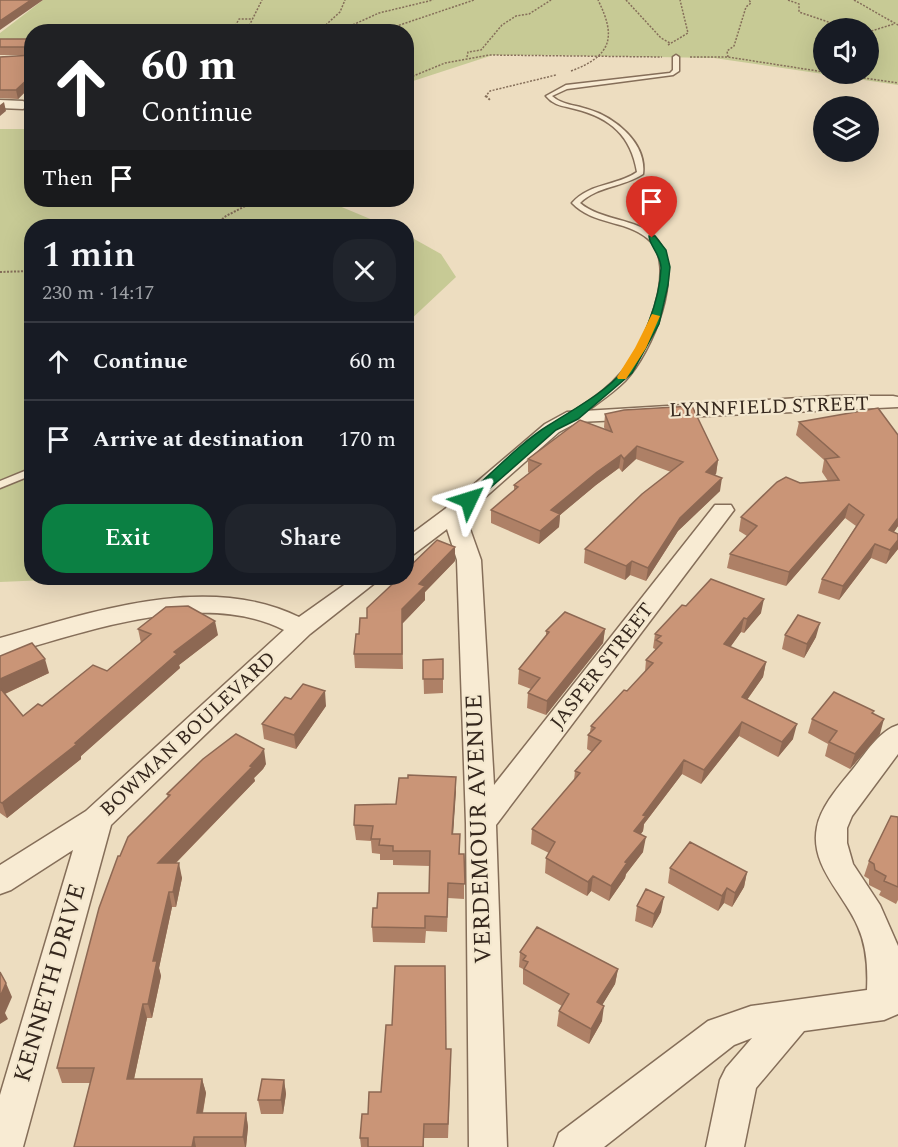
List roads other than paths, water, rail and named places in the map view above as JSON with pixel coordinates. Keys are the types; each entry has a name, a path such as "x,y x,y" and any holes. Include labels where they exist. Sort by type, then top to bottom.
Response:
{"street":[{"path":"0,104 23,105"},
{"name":"LYNNFIELD STREET","path":"574,417 803,403 896,404"},
{"path":"414,543 453,514 552,428 574,417"},
{"name":"JASPER STREET","path":"481,823 723,510"},
{"name":"VERDEMOUR AVENUE","path":"453,514 469,560 481,823 488,1147"},
{"name":"BOWMAN BOULEVARD","path":"0,881 97,819 301,628 359,585"},
{"path":"0,647 127,614 184,607 231,606 260,610 301,628"},
{"path":"573,1147 721,1033 751,1022 891,1001 885,963 875,926 847,884 832,852 832,826 867,770 898,735"},
{"name":"KENNETH DRIVE","path":"4,1147 97,819"},
{"path":"725,1147 739,1080 794,1017"}],"lane":[{"path":"574,417 627,373 654,324 666,267 662,250 652,238 629,226 582,210 576,203 581,196 618,185 641,173 630,135 596,113 559,103 549,96 566,87 671,74 676,71 676,57"},
{"path":"0,485 24,474"}]}
